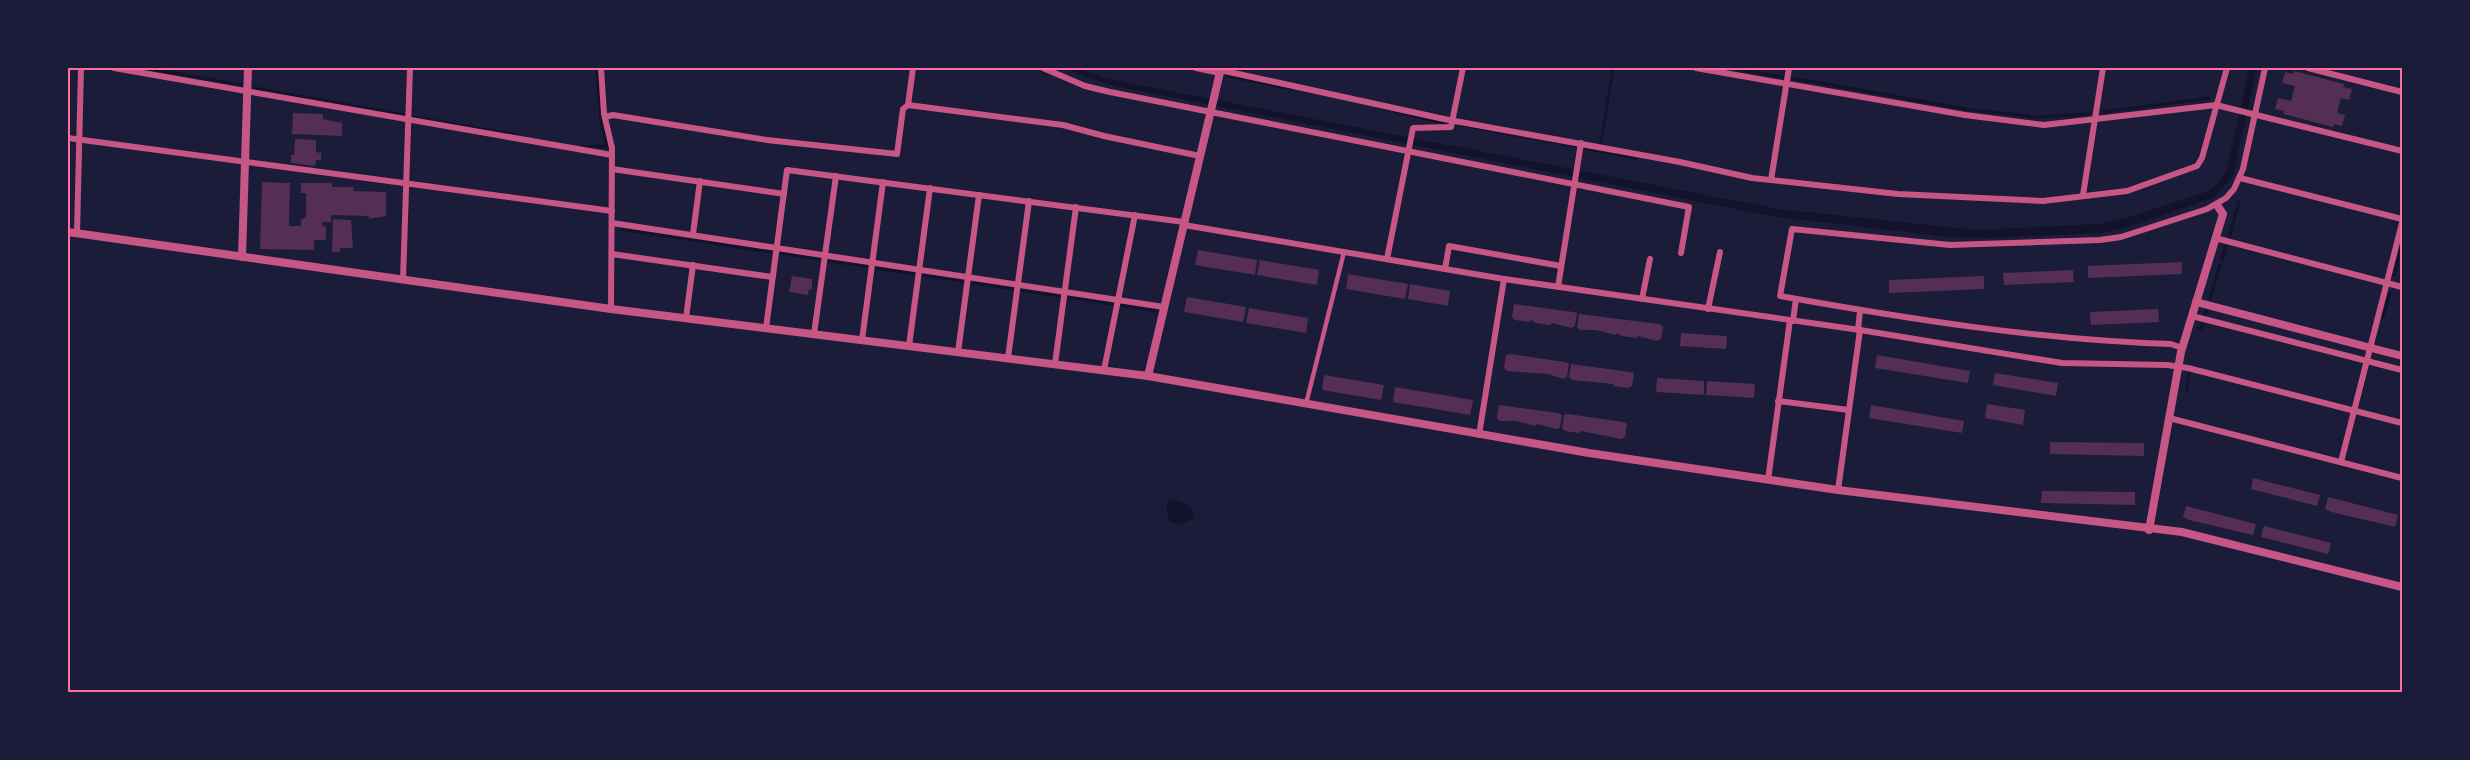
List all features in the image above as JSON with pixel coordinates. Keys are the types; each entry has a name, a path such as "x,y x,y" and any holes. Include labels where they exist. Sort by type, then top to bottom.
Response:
{"street":[{"path":"77,233 81,68"},
{"path":"114,68 612,155"},
{"path":"242,257 248,68"},
{"path":"403,280 410,68"},
{"path":"601,68 605,117 612,155 611,309"},
{"path":"605,117 613,115 767,140 897,154 903,109 908,105 913,68"},
{"path":"1043,68 1097,89 1689,207 1681,253"},
{"path":"1196,68 1220,70 1452,120 1771,180 1961,199 2034,201 2127,191 2197,166 2202,158 2227,68"},
{"path":"1387,259 1413,128 1451,127 1463,68"},
{"path":"1696,68 1965,115 2035,124 2053,124 2215,105 2253,112 2403,151"},
{"path":"1771,180 1789,68"},
{"path":"2083,195 2103,68"},
{"path":"2182,348 2171,344 2091,342 1860,311 1780,296 1792,229 1950,245 2100,240 2132,234 2217,205 2234,189 2240,177 2253,112 2265,68"},
{"path":"2308,68 2403,92"},
{"path":"1148,376 1220,70"},
{"path":"908,105 1063,125 1200,156"},
{"path":"68,138 612,211"},
{"path":"1558,287 1581,143"},
{"path":"612,169 784,194"},
{"path":"766,328 787,170 1135,215 1504,279 1859,330 2062,363 2178,367 2403,423"},
{"path":"814,334 836,176"},
{"path":"2240,177 2403,221 2341,462"},
{"path":"693,234 700,181"},
{"path":"862,340 883,182"},
{"path":"909,346 930,188"},
{"path":"958,352 979,195"},
{"path":"1008,358 1029,201"},
{"path":"2150,530 2182,348 2223,214 2217,205"},
{"path":"1055,364 1076,207"},
{"path":"1104,370 1135,215"},
{"path":"612,223 1164,307"},
{"path":"68,232 611,309 1148,376 1479,435 1768,480 2198,535 2403,587"},
{"path":"2215,238 2403,286"},
{"path":"1445,269 1449,246 1561,266"},
{"path":"1306,404 1344,252"},
{"path":"1708,309 1720,252"},
{"path":"612,254 772,277"},
{"path":"1642,299 1650,259"},
{"path":"686,318 693,265"},
{"path":"1479,435 1504,279"},
{"path":"1768,480 1796,298"},
{"path":"2196,302 2403,356"},
{"path":"1838,490 1860,311"},
{"path":"2192,316 2403,370"},
{"path":"1779,401 1849,410"},
{"path":"2169,418 2403,478"}],"shaded area":[{"path":"1062,68 1074,68 1113,80 1778,209 1976,230 2101,224 2127,218 2209,191 2221,180 2228,165 2249,68 2257,68 2233,176 2213,198 2129,227 2102,233 1988,238 1951,237 1776,217 1111,85"},
{"path":"1170,499 1186,505 1192,511 1194,519 1179,524 1170,522 1166,506"}],"building":[{"path":"2294,71 2344,84 2343,87 2352,89 2349,100 2341,98 2337,113 2345,115 2342,126 2334,124 2333,127 2283,114 2284,111 2275,109 2278,98 2291,101 2295,86 2282,83 2285,72 2293,74"},
{"path":"293,113 323,114 323,119 342,123 342,136 292,134"},
{"path":"295,139 316,140 316,152 321,153 321,160 316,160 315,166 291,163"},
{"path":"262,182 290,183 289,226 301,226 301,220 306,217 306,193 301,193 301,183 332,183 332,187 354,187 353,191 386,192 386,216 368,219 369,216 331,215 331,222 322,222 322,226 326,227 326,240 314,240 314,250 260,249"},
{"path":"333,219 351,220 353,248 340,248 340,252 332,252"},
{"path":"1198,250 1257,260 1255,275 1195,265"},
{"path":"1260,260 1319,270 1317,285 1257,275"},
{"path":"2182,262 2182,274 2088,278 2088,266"},
{"path":"2073,270 2074,282 2004,285 2003,273"},
{"path":"1348,274 1408,284 1405,299 1346,289"},
{"path":"792,276 812,279 812,290 809,289 808,295 789,292"},
{"path":"1984,276 1984,289 1889,293 1889,280"},
{"path":"1410,284 1450,291 1448,306 1408,299"},
{"path":"1187,297 1246,307 1243,322 1184,312"},
{"path":"1514,304 1577,313 1575,326 1571,328 1552,323 1550,325 1536,323 1531,320 1529,322 1515,320 1512,317"},
{"path":"1249,308 1308,318 1306,333 1246,323"},
{"path":"2158,309 2159,322 2091,325 2090,312"},
{"path":"1579,314 1659,324 1663,326 1661,339 1657,341 1596,330 1580,330 1577,327"},
{"path":"1681,333 1727,336 1726,349 1680,346"},
{"path":"1506,355 1565,362 1569,364 1567,377 1563,379 1548,374 1507,371 1504,368"},
{"path":"1877,355 1970,371 1968,383 1875,368"},
{"path":"1571,364 1634,373 1632,386 1628,388 1613,384 1572,380 1569,377"},
{"path":"1995,373 2058,383 2056,396 1993,385"},
{"path":"1324,375 1384,385 1381,400 1322,390"},
{"path":"1657,378 1704,381 1704,395 1656,392"},
{"path":"1707,381 1755,384 1754,398 1706,395"},
{"path":"1395,387 1473,400 1470,415 1393,402"},
{"path":"1987,404 2025,410 2023,425 1985,418"},
{"path":"1499,405 1558,413 1562,415 1560,428 1537,424 1535,426 1516,421 1500,421 1497,418"},
{"path":"1871,405 1964,421 1962,433 1869,418"},
{"path":"1564,415 1623,422 1627,424 1625,437 1621,439 1581,431 1579,433 1565,431 1562,428"},
{"path":"2050,442 2144,443 2144,456 2050,454"},
{"path":"2253,478 2320,495 2317,506 2251,489"},
{"path":"2042,491 2135,492 2135,505 2041,503"},
{"path":"2328,497 2398,515 2395,527 2325,509"},
{"path":"2186,506 2256,524 2253,535 2189,520 2183,517"},
{"path":"2264,526 2331,543 2328,554 2261,537"}],"waterway":[{"path":"145,68 241,85"},
{"path":"582,147 607,146 601,120 597,68"},
{"path":"1601,143 1613,68"},
{"path":"1732,68 1782,77"},
{"path":"1228,76 1292,89"},
{"path":"1793,78 1966,109 2035,117 2089,114"},
{"path":"254,88 405,115"},
{"path":"2103,112 2209,98"},
{"path":"1377,107 1443,123"},
{"path":"412,117 517,135"},
{"path":"1462,125 1574,146"},
{"path":"1585,148 1636,158"},
{"path":"2229,238 2239,202"},
{"path":"621,229 770,252"},
{"path":"2394,275 2402,243"},
{"path":"2222,260 2226,246"},
{"path":"781,253 819,259"},
{"path":"829,261 867,266"},
{"path":"2210,299 2220,265"},
{"path":"876,268 914,274"},
{"path":"924,275 962,281"},
{"path":"973,283 1013,289"},
{"path":"1020,290 1061,296"},
{"path":"2383,317 2390,293"},
{"path":"1068,297 1113,304"},
{"path":"1120,305 1157,311"},
{"path":"2205,315 2206,311"},
{"path":"2201,329 2203,323"},
{"path":"2189,376 2190,372"},
{"path":"2187,390 2188,380"}]}
